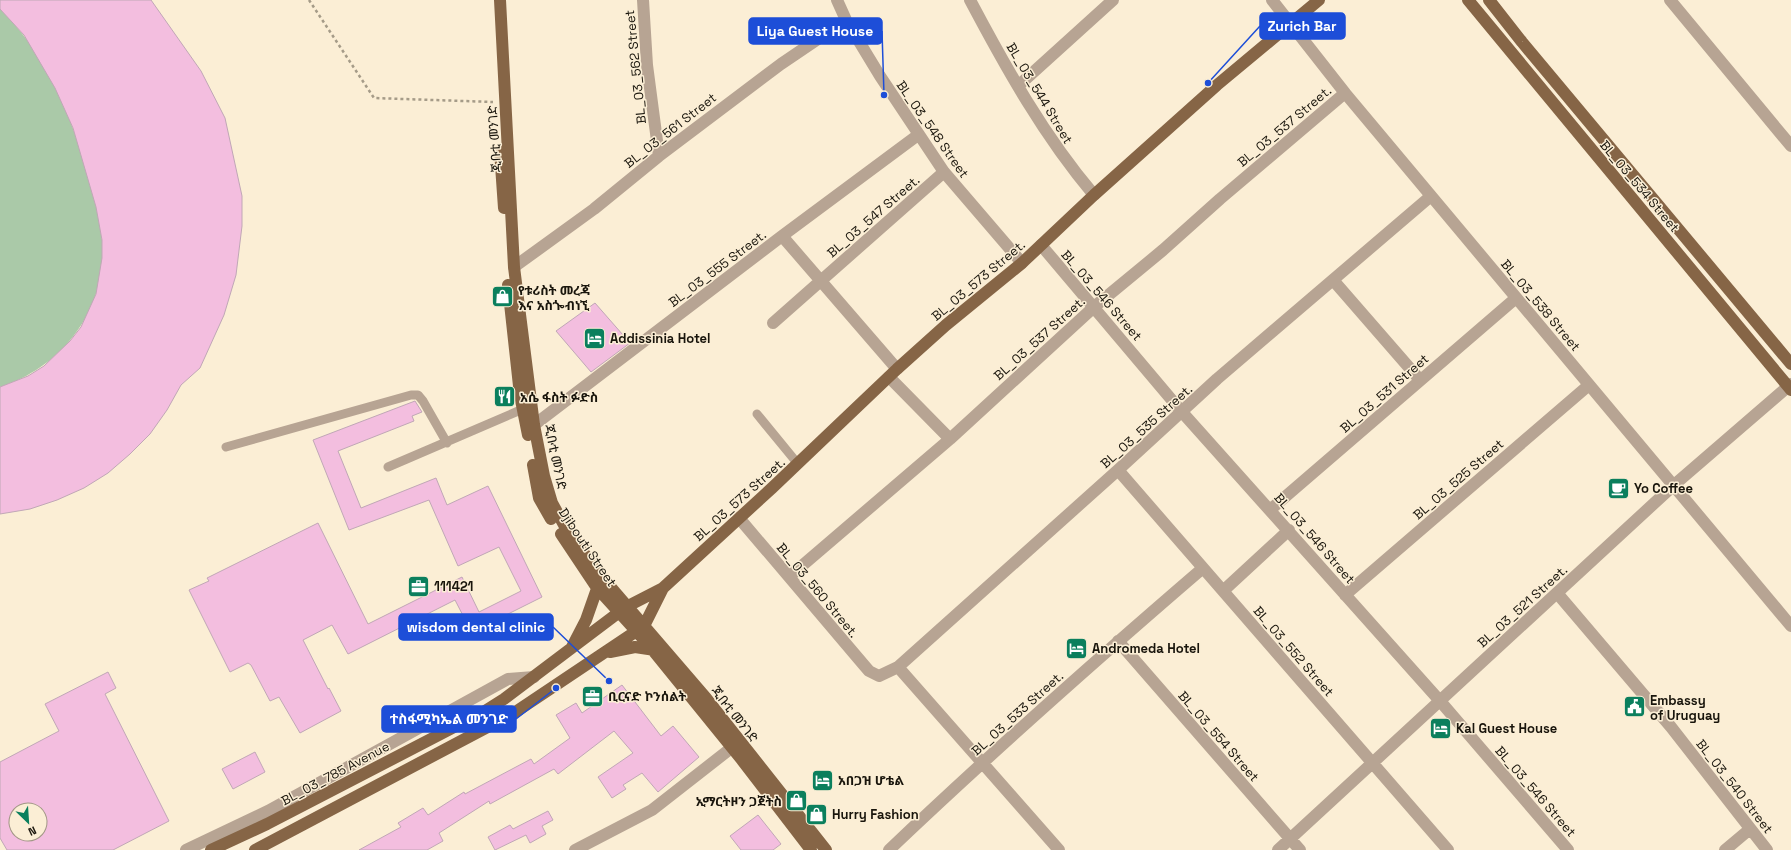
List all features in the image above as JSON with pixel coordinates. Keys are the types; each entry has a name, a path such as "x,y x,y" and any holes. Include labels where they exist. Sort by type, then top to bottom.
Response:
{"main road":[{"name":"Djibouti Street","path":"492,0 508,278 523,409 539,498 559,532 599,582"},
{"name":"ጂቡቲ መንገድ","path":"500,0 514,267 534,425 544,476 552,504 599,582 640,629 670,655 736,745 826,850"},
{"name":"BL_03_573 Street.","path":"663,588 798,464 893,373 946,326 1022,263 1094,195 1216,85 1289,23 1319,0"},
{"name":"BL_03_534 Street","path":"1468,0 1612,175 1790,387"},
{"name":"BL_03_534 Street","path":"1489,0 1522,42 1791,364"},
{"path":"1612,175 1624,164"},
{"path":"570,650 586,620 599,582"},
{"path":"255,850 498,723 640,629 663,588"},
{"name":"BL_03_785 Avenue","path":"211,850 267,824 485,711 534,677 622,610 663,588"},
{"path":"640,629 651,649 736,745 811,850"},
{"path":"599,655 634,647 651,649 670,655"}],"street":[{"name":"BL_03_562 Street","path":"643,0 647,65 659,156"},
{"name":"BL_03_548 Street","path":"837,0 846,20 918,134 944,172 1022,263"},
{"name":"BL_03_544 Street","path":"970,0 1018,86 1047,134 1069,166 1094,195"},
{"path":"1018,86 1113,0"},
{"name":"BL_03_538 Street","path":"1272,0 1345,93 1791,626"},
{"path":"1670,0 1791,146"},
{"name":"BL_03_561 Street","path":"514,267 594,209 659,156 781,64 846,20"},
{"name":"BL_03_537 Street.","path":"790,576 950,439 1094,307 1163,250 1220,199 1345,93"},
{"name":"BL_03_555 Street.","path":"534,425 918,134"},
{"name":"BL_03_547 Street.","path":"773,323 944,172"},
{"name":"BL_03_535 Street.","path":"879,676 898,667 1223,374 1431,196"},
{"path":"782,236 893,373 950,439"},
{"name":"BL_03_546 Street","path":"1040,245 1182,412 1271,509 1345,595 1440,701 1568,850"},
{"path":"1333,280 1420,380"},
{"name":"BL_03_531 Street","path":"1271,509 1516,298"},
{"name":"BL_03_525 Street","path":"1345,595 1590,385"},
{"name":"BL_03_521 Street.","path":"1278,850 1674,485 1790,387"},
{"name":"BL_03_552 Street","path":"1118,470 1448,850"},
{"name":"BL_03_560 Street.","path":"739,518 790,576 863,664 879,676"},
{"path":"1223,591 1289,530"},
{"name":"BL_03_533 Street.","path":"889,850 982,763 1118,641 1203,568"},
{"name":"BL_03_540 Street","path":"1557,593 1670,727 1767,850"},
{"name":"BL_03_554 Street","path":"1118,641 1300,850"},
{"path":"898,667 1059,850"},
{"path":"186,850 268,811 508,679 534,677"},
{"path":"575,850 652,810 736,745"},
{"path":"1725,850 1750,829"}],"lane":[{"path":"226,447 411,395 418,395 423,401 446,443"},
{"path":"388,467 523,409"},
{"path":"757,414 798,464"}],"path":[{"path":"309,0 374,98 506,102"}],"green space":[{"path":"0,9 14,24 39,58 60,96 76,135 101,229 102,265 97,289 89,311 77,332 62,350 23,378 0,387"}],"building":[{"path":"0,0 151,0 201,71 225,118 242,196 242,226 236,275 224,315 200,368 181,385 167,410 150,434 108,473 84,488 57,500 30,509 0,514 0,387 28,376 44,366 70,341 81,327 96,294 102,258 102,240 96,207 73,128 55,88 24,35 0,9"},
{"name":"Addissinia Hotel","path":"595,303 630,343 591,372 556,331"},
{"path":"415,401 422,412 412,416 414,421 338,451 361,508 436,478 447,505 488,486 542,597 472,633 455,600 348,654 332,625 303,640 341,711 300,733 279,697 270,701 251,665 248,663 230,672 189,590 209,581 207,578 318,523 368,624 462,577 479,612 521,591 499,547 458,566 429,500 349,530 313,440"},
{"path":"108,672 116,688 105,694 169,821 113,850 7,850 0,838 0,762 59,731 45,704"},
{"path":"622,685 661,736 673,726 699,757 658,792 642,773 623,785 626,789 612,798 598,777 633,753 614,731 558,774 554,769 490,804 489,801 439,833 443,841 427,850 359,850 401,827 398,823 423,808 428,815 464,792 465,794 531,759 534,764 570,738 556,715 576,703 582,713"},
{"path":"255,752 265,772 233,789 222,769"},
{"path":"548,811 553,820 542,826 546,834 530,843 526,835 495,850 488,837 510,825 513,829"},
{"path":"758,815 781,844 773,850 741,850 730,836"}],"place":[{"name":"Zurich Bar","path":"1208,83"},
{"name":"Liya Guest House","path":"884,95"},
{"name":"የቱሪስት መረጃ እና አስጐብነኚ","path":"502,297"},
{"name":"Addissinia Hotel","path":"594,338"},
{"name":"አሴ ፋስት ፉድስ","path":"505,397"},
{"name":"Yo Coffee","path":"1619,488"},
{"name":"111421","path":"418,586"},
{"name":"Andromeda Hotel","path":"1077,648"},
{"name":"wisdom dental clinic","path":"609,681"},
{"name":"ተስፋሚካኤል መንገድ","path":"556,688"},
{"name":"ቢርናድ ኮንሰልት","path":"593,696"},
{"name":"Embassy of Uruguay","path":"1634,707"},
{"name":"Kal Guest House","path":"1441,728"},
{"name":"አበጋዝ ሆቴል","path":"822,780"},
{"name":"ኢማርትዞን ጋጀትስ","path":"797,801"},
{"name":"Hurry Fashion","path":"817,814"}]}
